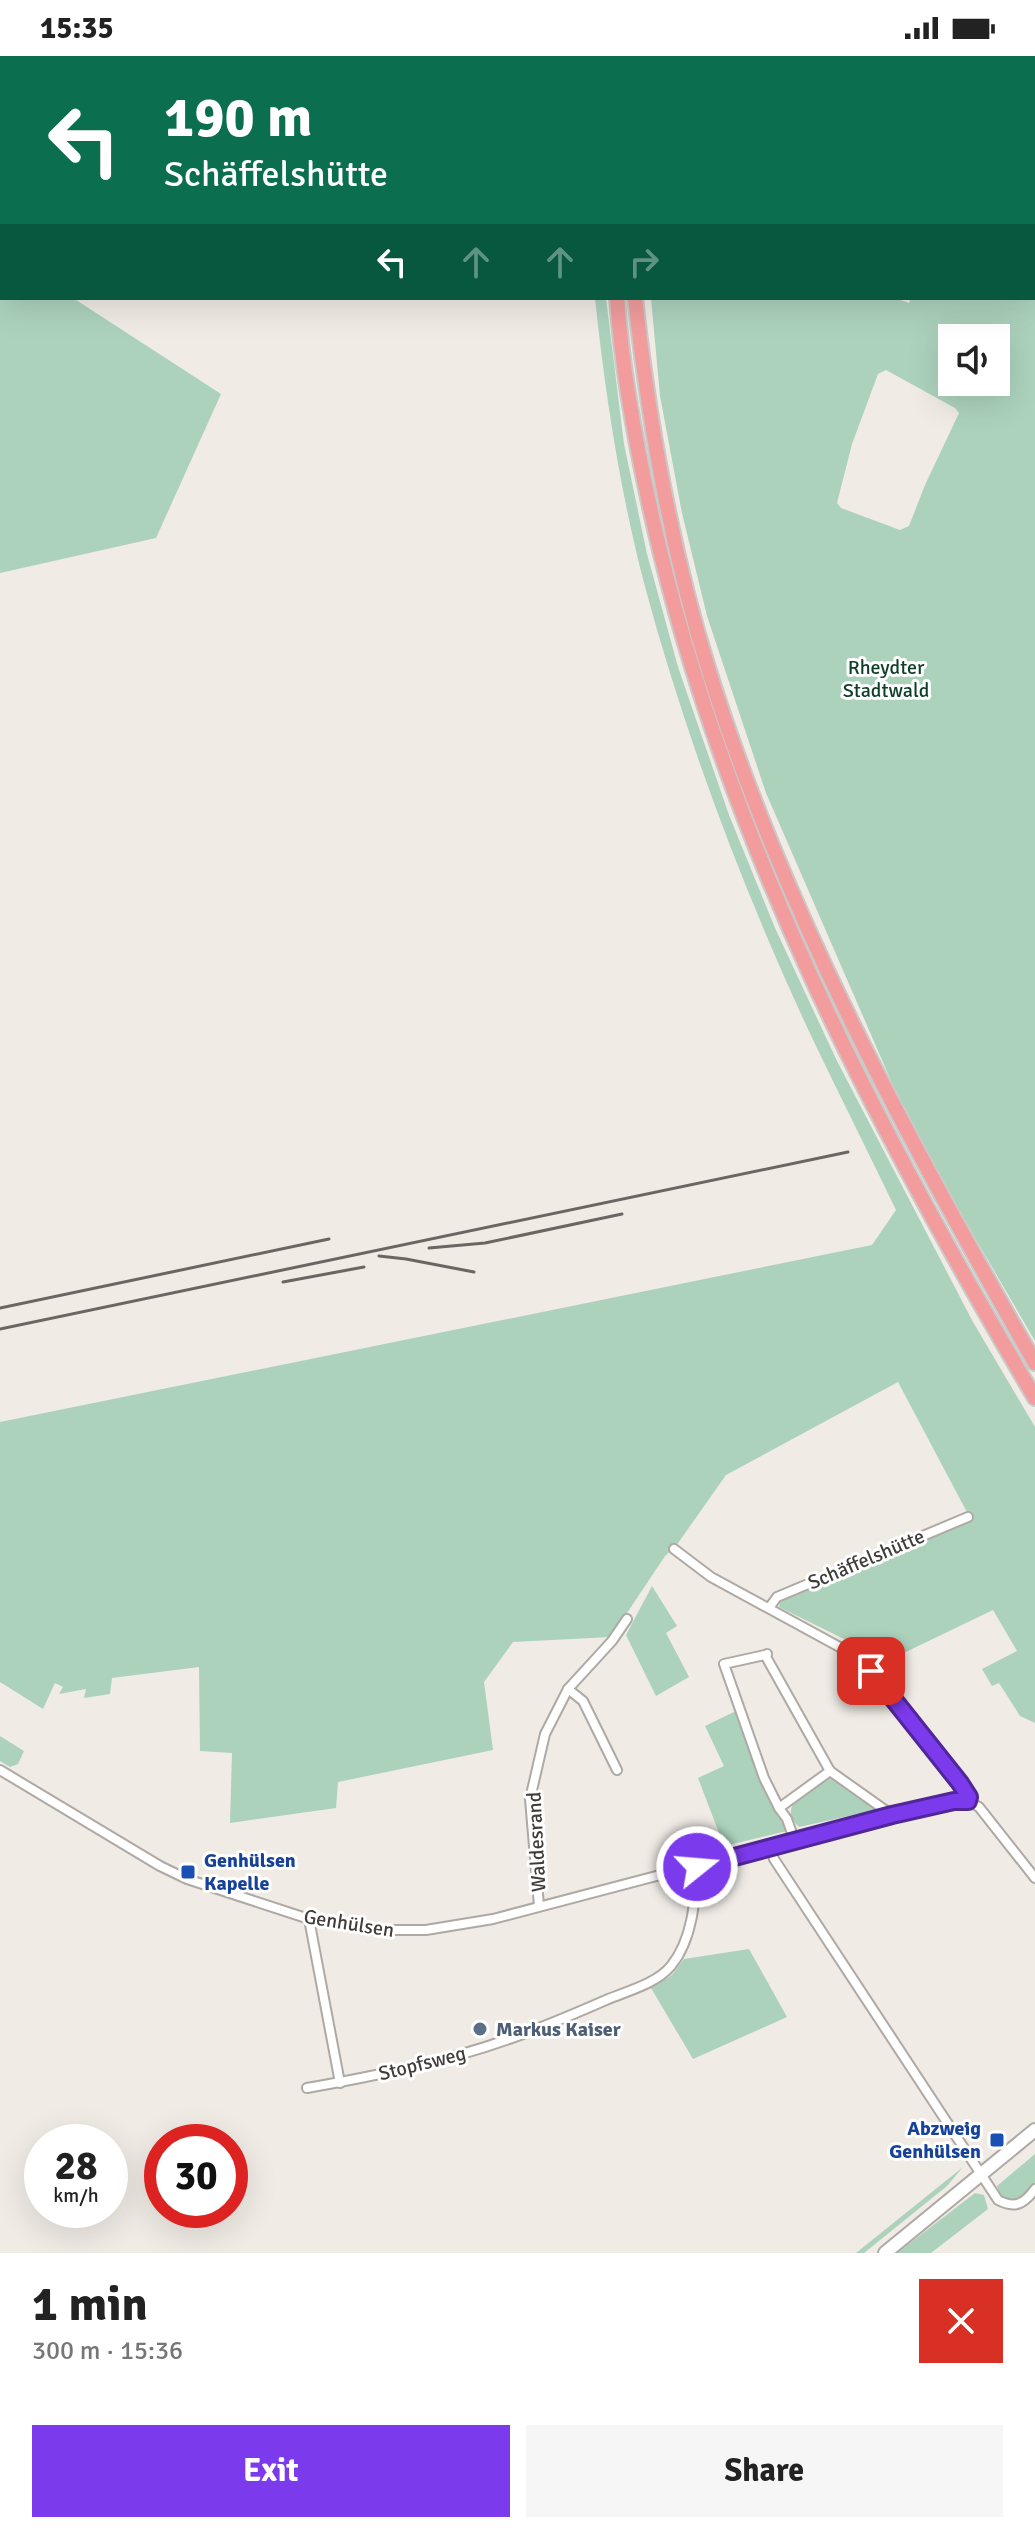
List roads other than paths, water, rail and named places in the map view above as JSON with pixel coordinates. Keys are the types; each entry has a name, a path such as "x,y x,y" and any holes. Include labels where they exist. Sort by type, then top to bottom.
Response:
{"highway":[{"path":"617,300 629,398 663,565 718,752 748,831 794,937 879,1116 978,1301 1035,1398"},
{"path":"635,300 654,436 671,528 709,670 761,818 829,973 882,1080 1035,1363"}],"main road":[{"path":"885,2253 1035,2130"}],"street":[{"name":"Schäffelshütte","path":"769,1608 777,1597 968,1517"},
{"path":"674,1549 711,1577 856,1656 960,1783 969,1797 968,1801 979,1807 1035,1878"},
{"name":"Waldesrand","path":"539,1906 530,1799 545,1734 568,1689 612,1641 627,1619"},
{"path":"794,1839 787,1819 764,1778 724,1664 767,1654 830,1771 892,1815"},
{"path":"568,1689 583,1701 617,1770"},
{"name":"Genhülsen","path":"0,1770 174,1873 309,1919 369,1930 426,1930 493,1919 794,1839 954,1801 968,1801"},
{"path":"779,1808 830,1771"},
{"path":"770,1846 774,1859 998,2200 1011,2206 1024,2203 1035,2189"},
{"name":"Stopfsweg","path":"307,2088 404,2070 507,2040 654,1979 677,1958 688,1932 694,1909 697,1867"},
{"path":"309,1919 340,2083"}],"railway":[{"path":"0,1329 848,1152"},
{"path":"429,1248 485,1243 622,1214"},
{"path":"0,1308 329,1239"},
{"path":"379,1256 474,1272"},
{"path":"283,1282 364,1267"}],"place":[{"name":"Genhülsen Kapelle","path":"188,1872"},
{"name":"Markus Kaiser","path":"480,2029"},
{"name":"Abzweig Genhülsen","path":"997,2140"}],"park label":[{"name":"Rheydter Stadtwald","path":"886,678"}]}
